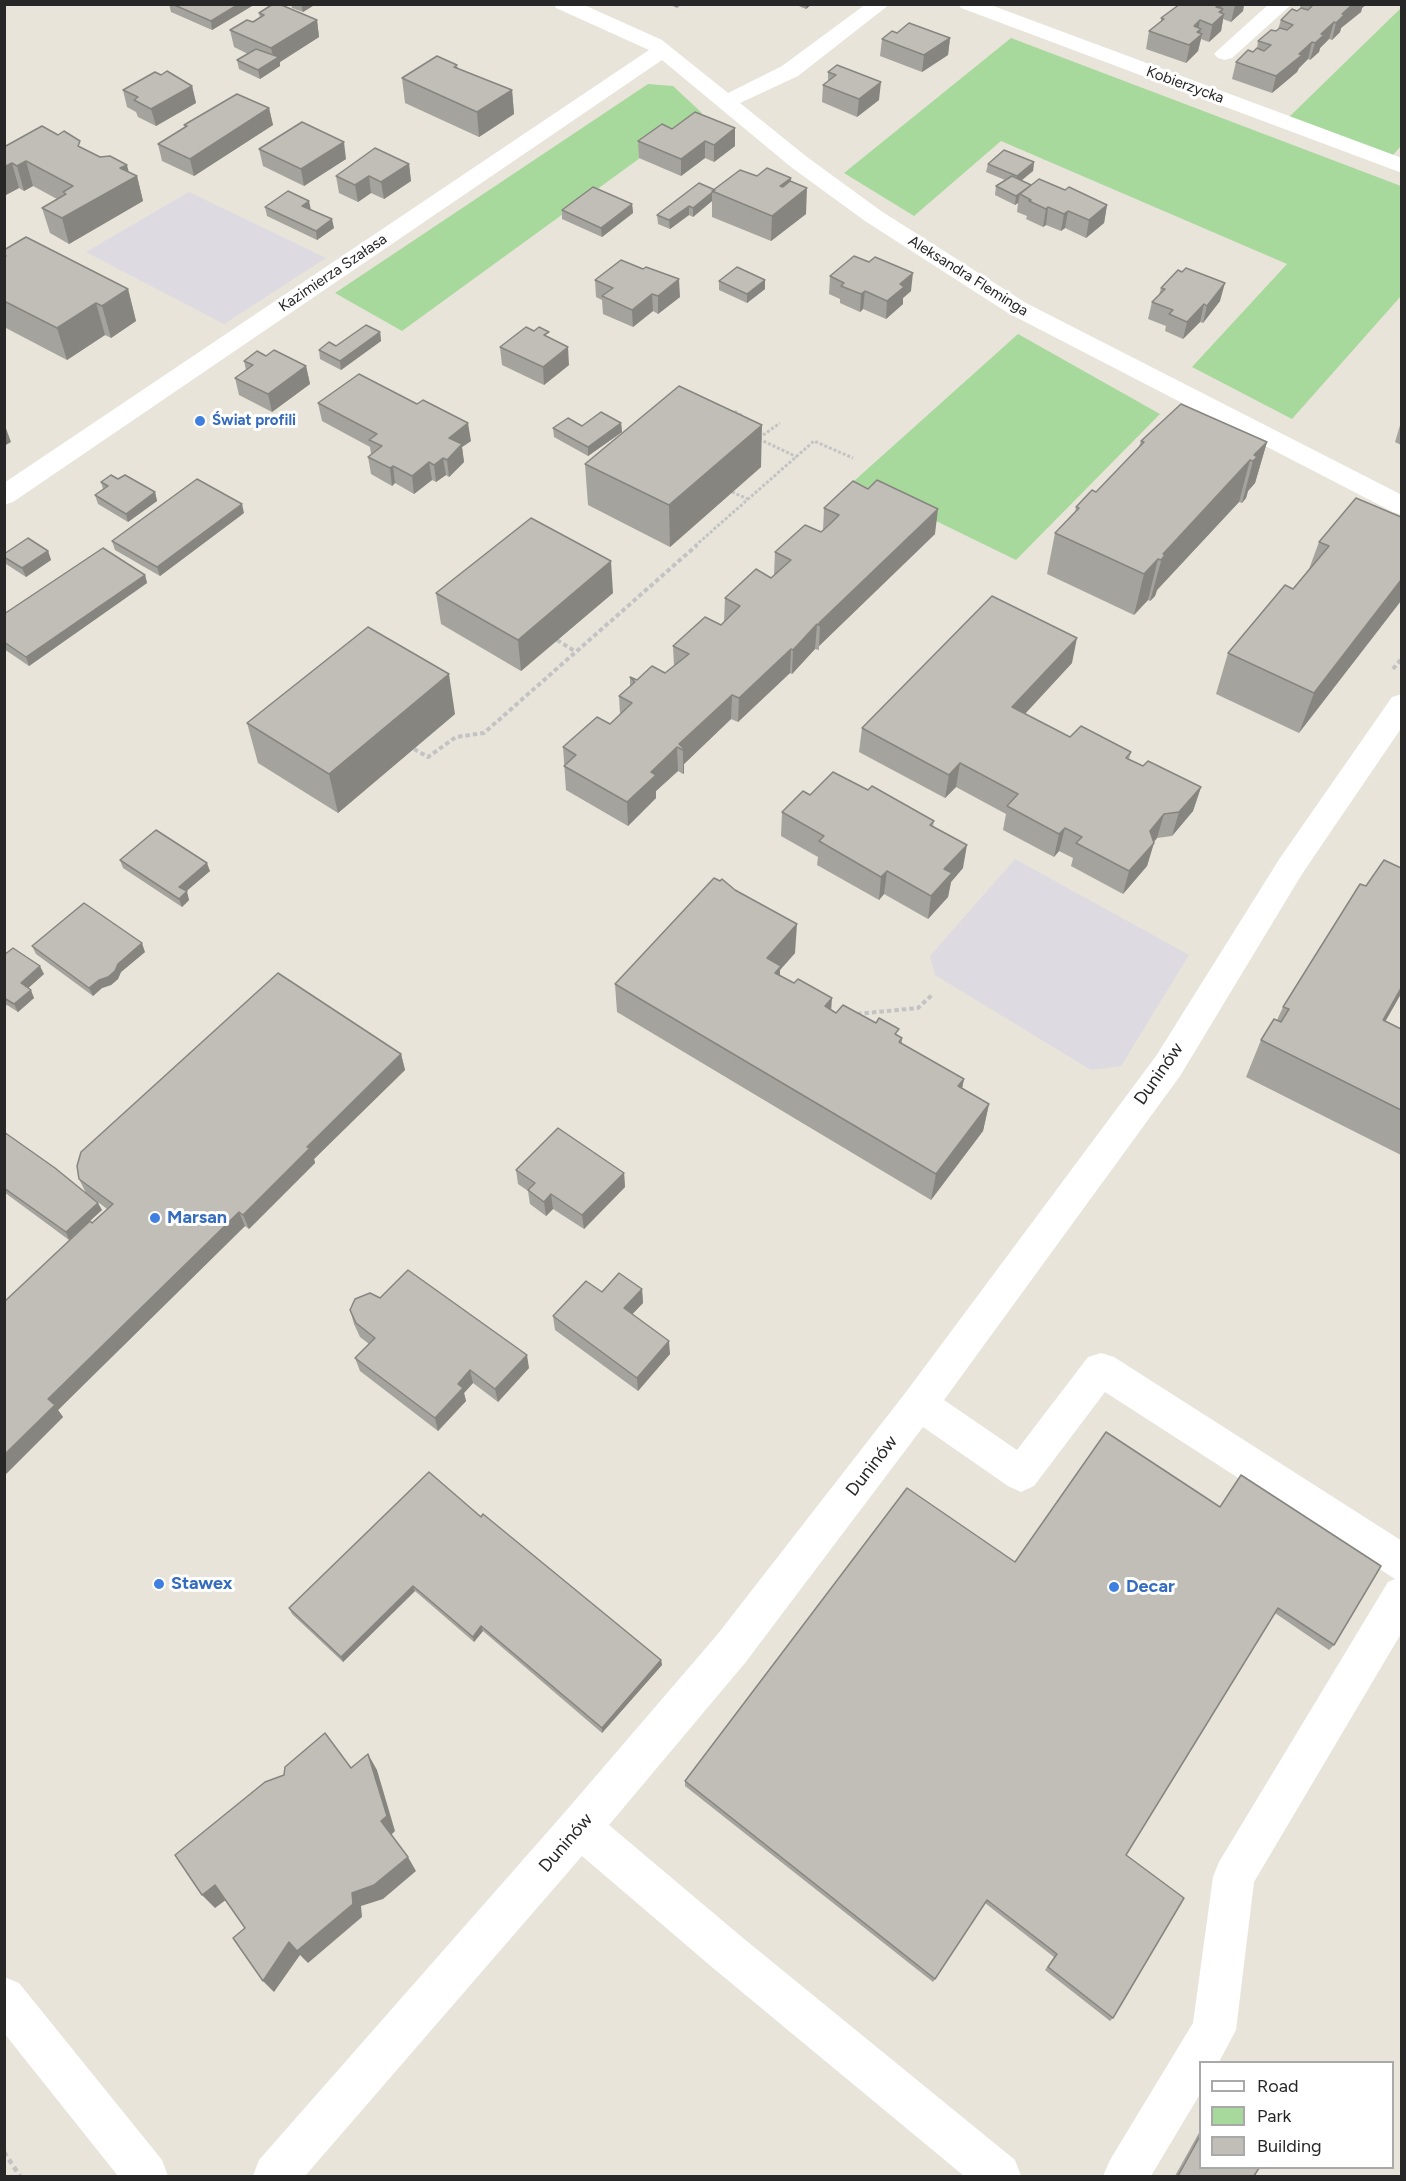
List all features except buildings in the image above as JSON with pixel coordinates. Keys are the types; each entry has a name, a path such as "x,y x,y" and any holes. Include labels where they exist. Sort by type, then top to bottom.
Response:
{"street":[{"name":"Aleksandra Fleminga","path":"563,4 655,44 799,162 873,216 1017,308 1401,506"},
{"path":"725,102 790,71 880,4"},
{"name":"Kobierzycka","path":"968,4 1401,166"},
{"path":"1226,54 1281,4"},
{"name":"Kazimierza Szałasa","path":"4,496 662,51"},
{"name":"Duninów","path":"275,2176 580,1827 731,1649 919,1404 1168,1066 1291,866 1401,705"},
{"path":"919,1404 1021,1474 1101,1369 1401,1563"},
{"path":"1126,2176 1214,2031 1226,1960 1234,1877 1401,1595"},
{"path":"580,1827 728,1953 999,2176"},
{"path":"4,1998 146,2176"}],"path":[{"path":"728,416 734,411 741,415 736,420"},
{"path":"780,423 758,438 796,457"},
{"path":"414,748 428,757 456,737 484,733 814,441 853,458"},
{"path":"732,492 748,499"},
{"path":"557,640 576,652"},
{"path":"855,1015 918,1008 932,994"},
{"path":"4,2152 20,2176"}],"shaded area":[{"path":"189,192 326,258 224,324 86,252"},
{"path":"1015,859 1189,955 1121,1066 1091,1070 935,975 930,956"}],"green space":[{"path":"1401,8 1401,146 1392,156 1289,117"},
{"path":"1011,38 1401,186 1401,296 1292,419 1192,367 1287,264 1001,141 914,216 844,173"},
{"path":"648,84 673,86 702,113 402,331 335,293"},
{"path":"1018,334 1160,414 1016,560 854,481"}],"place":[{"name":"Świat profili","path":"200,421"},
{"name":"Marsan","path":"155,1218"},
{"name":"Stawex","path":"159,1584"},
{"name":"Decar","path":"1114,1587"}]}
